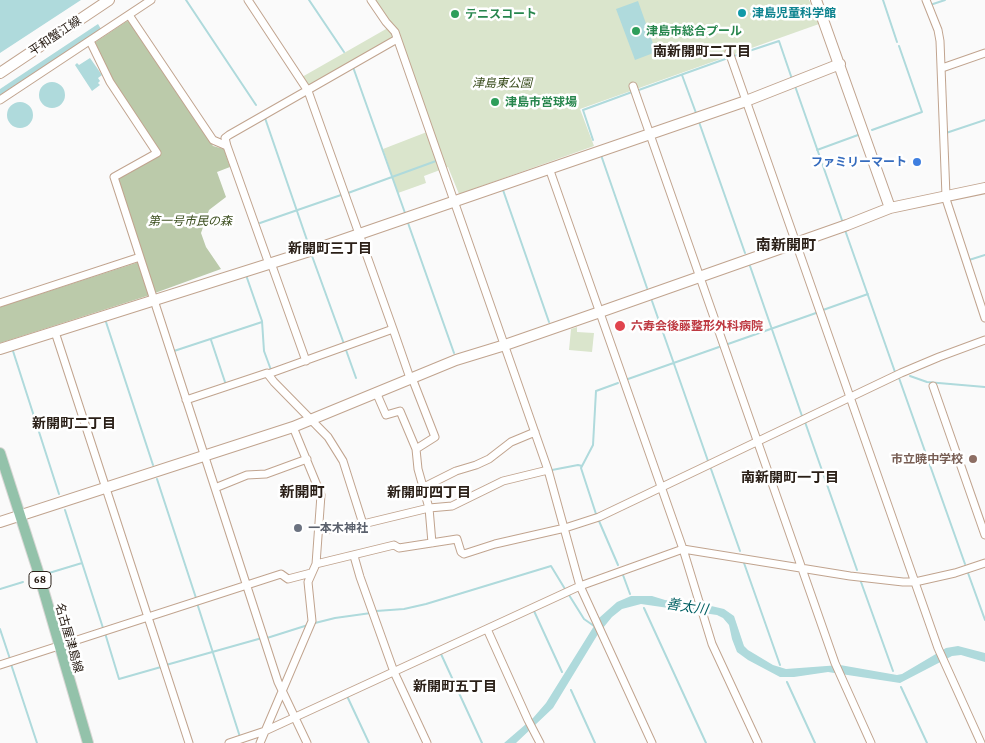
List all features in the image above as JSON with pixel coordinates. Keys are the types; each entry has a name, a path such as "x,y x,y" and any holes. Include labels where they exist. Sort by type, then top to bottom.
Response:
{"main road":[{"name":"名古屋津島線","path":"0,453 88,743"}],"street":[{"name":"平和蟹江線","path":"0,73 109,0"},
{"path":"0,100 151,0"},
{"path":"248,0 308,91 358,234 411,378 435,437 416,449"},
{"path":"371,0 395,32 548,470 580,586 652,743"},
{"path":"816,0 890,208"},
{"path":"926,0 938,30 942,68 946,196 984,313"},
{"path":"129,15 213,140 227,146"},
{"path":"306,360 225,138 397,39"},
{"path":"90,41 110,82 158,154 114,177 263,639 282,692 307,743"},
{"path":"729,52 938,648 981,743"},
{"path":"942,68 985,53"},
{"path":"0,349 270,264 746,102 840,64"},
{"path":"632,86 835,662 871,743"},
{"path":"549,168 683,549 712,644 758,743"},
{"path":"0,522 293,427 456,360 600,312 890,208 985,188"},
{"path":"0,303 140,257"},
{"path":"186,400 268,374 393,329"},
{"path":"55,332 189,743"},
{"path":"316,564 394,545 399,548 457,539 461,552 464,554 495,544 565,528 605,515 939,357 985,340"},
{"path":"268,374 328,437 343,461 363,524"},
{"path":"932,386 985,535"},
{"path":"376,392 386,416 400,411 416,449 418,469 429,508 432,543"},
{"path":"260,743 311,624 308,582 316,564 321,495 293,427"},
{"path":"424,487 456,471 476,465 511,442 535,432"},
{"path":"215,488 247,475 266,474 307,459"},
{"path":"319,530 342,530 429,508 452,506 502,481 548,470"},
{"path":"229,743 265,731 580,586 683,549 850,576 915,582 955,573 985,563"},
{"path":"354,556 394,672 427,743"},
{"path":"0,664 282,574 288,578 311,573"},
{"path":"487,629 540,743"}],"green space":[{"name":"津島東公園","path":"375,0 809,0 819,24 580,109 594,146 459,194 448,167 424,176 426,183 398,193 383,149 432,130 401,41 392,38 308,87 302,77 386,29 390,23"},
{"name":"第一号市民の森","path":"127,21 130,22 213,146 224,149 230,167 217,172 226,197 209,210 201,233 206,247 221,269 155,293 117,179 119,176 161,154 116,88 94,43"},
{"path":"139,262 150,295 0,343 0,307"},
{"path":"577,327 577,332 594,333 592,352 569,350 571,329"}],"water":[{"path":"0,0 81,0 0,53"},
{"name":"津島市総合プール","path":"638,1 656,52 635,60 616,9"},
{"path":"98,24 101,29 0,95 0,89"},
{"path":"90,58 102,75 98,78 100,85 92,91 75,65 77,63 79,65"},
{"path":"52,82 61,86 65,95 61,104 52,108 43,104 39,95 43,86"},
{"path":"20,102 29,106 33,115 29,124 20,128 11,124 7,115 11,106"},
{"name":"善太川","path":"631,596 652,596 665,600 724,609 734,616 744,646 748,650 773,665 786,669 840,665 897,675 902,674 946,648 958,646 985,653 985,662 961,655 952,656 900,683 828,672 780,677 737,652 729,625 723,618 717,615 641,604 622,609 612,617 598,634 553,708 516,743 504,743 533,718 546,703 599,618 617,602"}],"waterway":[{"path":"186,0 256,105"},
{"path":"309,0 344,52"},
{"path":"883,0 897,42"},
{"path":"930,5 945,0"},
{"path":"734,56 779,41 792,79"},
{"path":"872,130 922,112 899,46"},
{"path":"636,91 728,58"},
{"path":"353,67 405,213"},
{"path":"682,75 696,113"},
{"path":"795,86 843,223"},
{"path":"593,140 583,110 632,92"},
{"path":"265,118 309,246"},
{"path":"946,133 985,120"},
{"path":"699,122 745,253"},
{"path":"817,150 858,135"},
{"path":"601,155 647,288"},
{"path":"348,193 436,161"},
{"path":"503,190 549,322"},
{"path":"260,223 341,195"},
{"path":"408,223 454,353"},
{"path":"845,230 895,372"},
{"path":"969,260 985,255"},
{"path":"312,256 344,344"},
{"path":"750,266 802,416"},
{"path":"246,275 262,321 264,351 271,370"},
{"path":"823,310 868,294"},
{"path":"652,301 708,461"},
{"path":"728,344 816,313"},
{"path":"106,322 153,465"},
{"path":"174,351 262,322"},
{"path":"211,340 226,385"},
{"path":"628,379 719,347"},
{"path":"346,350 356,378"},
{"path":"13,351 59,494"},
{"path":"910,376 927,382 985,387"},
{"path":"899,378 965,564"},
{"path":"596,514 581,468 593,445 596,391 618,383"},
{"path":"805,422 857,570"},
{"path":"552,470 578,465 582,466"},
{"path":"711,469 740,551"},
{"path":"157,479 196,598"},
{"path":"65,510 103,628"},
{"path":"599,521 618,565"},
{"path":"49,573 82,563"},
{"path":"744,563 780,665"},
{"path":"376,611 404,609 426,604 551,566 565,589"},
{"path":"968,573 985,620"},
{"path":"623,575 630,594"},
{"path":"0,589 23,582"},
{"path":"861,582 893,671"},
{"path":"569,595 584,619 594,626"},
{"path":"197,603 240,737"},
{"path":"644,608 706,743"},
{"path":"534,611 562,672"},
{"path":"315,623 371,613"},
{"path":"267,638 308,625"},
{"path":"0,629 10,659"},
{"path":"105,633 119,679 161,667"},
{"path":"166,665 262,638"},
{"path":"441,654 482,743"},
{"path":"11,664 37,743"},
{"path":"787,682 815,743"},
{"path":"901,687 927,743"},
{"path":"571,690 595,743"},
{"path":"347,696 369,743"}],"place":[{"name":"津島児童科学館","path":"742,13"},
{"name":"テニスコート","path":"455,14"},
{"name":"津島市総合プール","path":"636,31"},
{"name":"津島市営球場","path":"495,102"},
{"name":"ファミリーマート","path":"917,162"},
{"name":"六寿会後藤整形外科病院","path":"620,326"},
{"name":"市立暁中学校","path":"973,459"},
{"name":"一本木神社","path":"298,528"}],"district":[{"name":"南新開町二丁目","path":"702,52"},
{"name":"南新開町","path":"786,245"},
{"name":"新開町三丁目","path":"330,249"},
{"name":"新開町二丁目","path":"74,424"},
{"name":"南新開町一丁目","path":"790,478"},
{"name":"新開町","path":"302,492"},
{"name":"新開町四丁目","path":"429,493"},
{"name":"新開町五丁目","path":"455,687"}]}
